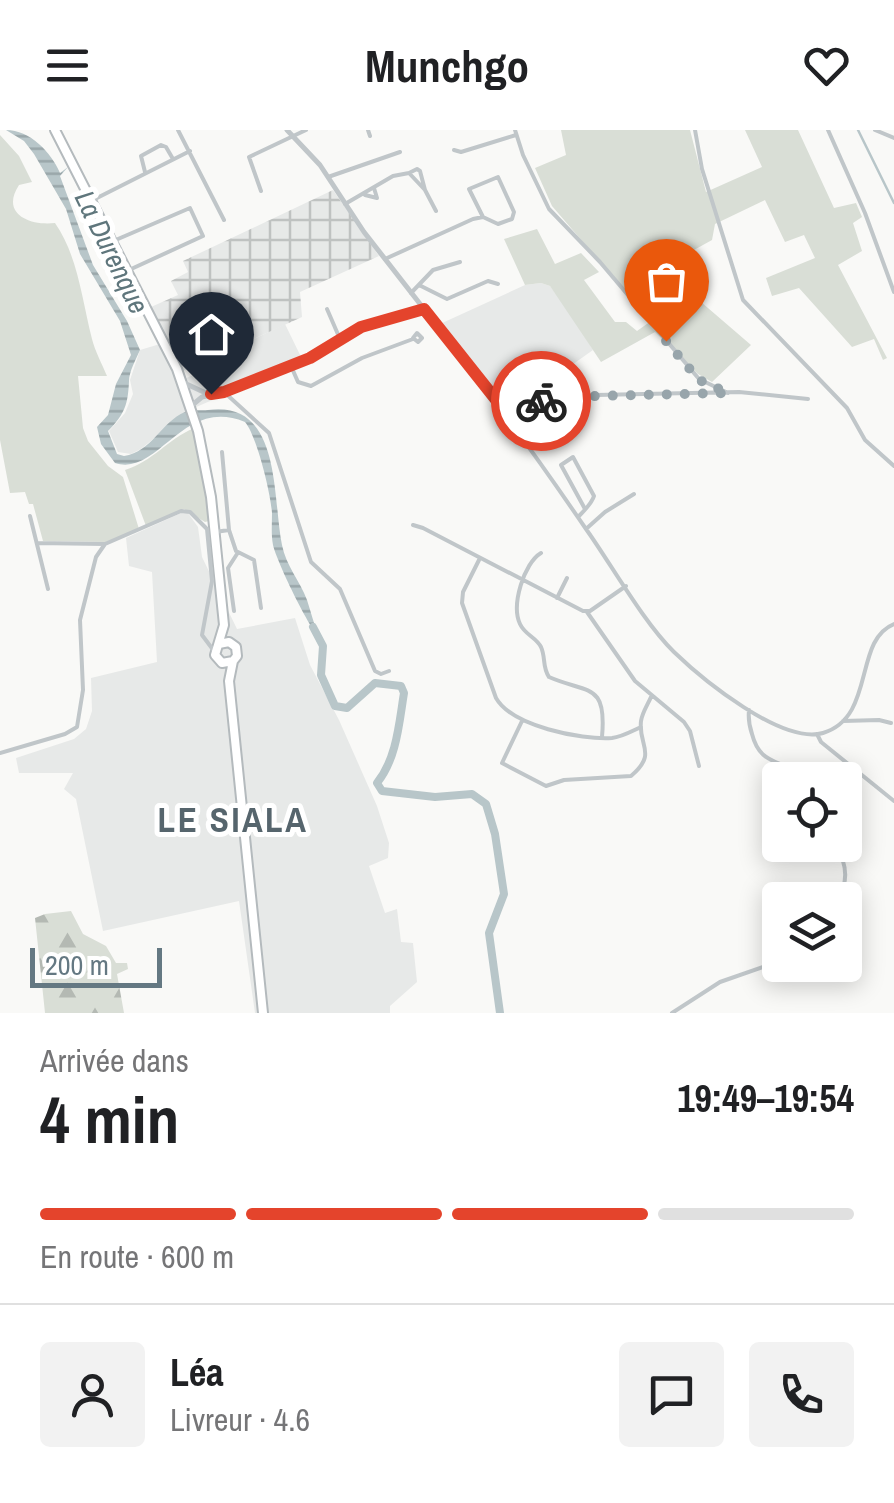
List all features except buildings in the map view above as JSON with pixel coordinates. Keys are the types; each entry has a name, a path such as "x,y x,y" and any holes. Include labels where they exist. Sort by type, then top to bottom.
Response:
{"main road":[{"path":"54,130 182,382 198,431 209,481 224,625 238,653 229,682"},
{"path":"224,625 218,647 229,682 263,1013"},
{"path":"218,647 232,643"},
{"path":"222,662 233,661"}],"street":[{"path":"178,130 224,220"},
{"path":"289,133 306,130"},
{"path":"696,130 702,169 743,300 846,408 865,440 894,466"},
{"path":"828,130 866,214 894,292"},
{"path":"875,130 894,138"},
{"path":"454,150 462,152 516,132 530,172 552,213 600,262 699,380 728,393"},
{"path":"289,133 328,177 385,259 501,406 673,652 749,710 789,729 818,734 843,721 891,723"},
{"path":"261,190 249,156 287,142 289,133"},
{"path":"146,174 141,156 161,146 166,147 173,160"},
{"path":"91,202 190,151"},
{"path":"328,177 400,152"},
{"path":"346,204 392,176 416,169 436,210"},
{"path":"409,173 425,190"},
{"path":"385,259 472,219 483,218 498,224 513,217 498,177 470,187 476,210 483,218"},
{"path":"364,194 378,198 374,188"},
{"path":"112,242 188,206 202,236 126,272"},
{"path":"472,219 476,210"},
{"path":"411,293 433,270 460,262"},
{"path":"421,286 447,299 488,281 498,284"},
{"path":"326,309 340,338"},
{"path":"190,408 211,394 290,366 368,324 424,309"},
{"path":"290,366 300,384 312,386 362,358 413,339"},
{"path":"182,382 211,394"},
{"path":"224,392 268,433 311,562 338,585 375,671 389,672"},
{"path":"501,406 596,396 728,393 808,399"},
{"path":"222,452 232,544 254,560 262,608"},
{"path":"578,517 585,509 594,496 573,457 561,464 585,509"},
{"path":"564,497 576,491"},
{"path":"586,528 634,494"},
{"path":"37,544 104,544 188,511 207,529 212,581 202,635 206,642 218,647"},
{"path":"30,516 48,589"},
{"path":"413,525 587,612 635,681 684,722 699,766"},
{"path":"215,532 229,530"},
{"path":"0,753 70,732 77,726 83,690 80,616 94,562 104,544"},
{"path":"234,610 228,568 238,552"},
{"path":"541,552 534,557 517,605 520,625 539,644 549,677 586,688 598,696 604,711 602,737"},
{"path":"479,560 463,592 463,606 498,702 507,712 570,734 613,738 641,727"},
{"path":"558,598 567,578"},
{"path":"587,612 626,586"},
{"path":"843,721 858,696 875,641 894,624"},
{"path":"522,720 502,763 546,786 564,780 632,776 642,767 646,756 641,727 651,697"},
{"path":"749,710 752,736 760,754 773,762"},
{"path":"818,734 821,742 894,801"},
{"path":"672,1013 720,982 762,967"}],"shaded area":[{"path":"6,130 39,144 60,173 68,167 60,176 93,265 140,350 130,374 125,408 108,431 117,454 124,456 142,449 187,411 232,411 249,420 269,455 284,553 307,600 319,637 286,579 273,545 266,480 245,422 223,417 204,419 145,459 131,464 115,463 101,444 97,427 108,415 116,384 131,355 120,321 80,254 66,209 34,154 24,141"},
{"path":"333,190 379,256 300,292 302,317 183,371 151,307 178,295 171,281 188,272 183,261"},
{"path":"525,285 550,286 593,350 569,367 585,394 577,395 552,354 532,367 540,381 516,388 522,400 500,401 440,324"},
{"path":"285,324 303,361 187,411 131,454 118,452 109,431 125,413 133,394 130,380 140,350 160,344 180,381 219,363 219,356"},
{"path":"188,513 198,527 202,557 237,629 295,618 310,665 377,806 389,843 388,858 369,866 385,913 397,909 401,942 413,943 417,982 390,1006 390,1013 255,1013 239,901 103,931 76,799 64,789 73,773 19,773 16,758 74,739 86,729 92,711 91,678 157,662 152,572 129,566 126,538"}],"green space":[{"path":"561,130 690,130 706,192 762,167 745,130 798,130 834,208 856,203 862,217 853,223 862,251 838,265 887,358 883,360 874,339 852,347 799,288 772,296 766,278 815,258 804,235 785,242 765,200 715,224 712,240 667,265 701,302 751,345 712,382 698,374 655,332 601,362 550,286 525,285 504,239 537,229 555,264 581,253 599,272 584,280 615,322 626,322 637,331 651,321 552,206 535,168 566,155"},
{"path":"0,135 19,156 32,182 19,185 14,195 15,211 28,220 55,223 63,236 93,344 107,376 78,376 83,428 108,466 123,477 139,529 106,542 43,541 33,504 29,504 25,492 10,493 0,440"},
{"path":"194,428 205,476 209,521 184,509 146,526 125,470 144,462"},
{"path":"71,911 83,934 106,946 116,963 127,963 128,969 117,974 124,1013 45,1013 35,918"}],"waterway":[{"path":"858,130 894,203"},
{"name":"La Durenque","path":"313,627 323,646 321,675 335,706 347,708 375,683 401,686 404,693 393,751 377,783 382,791 435,797 472,794 486,804 504,894 489,933 500,1013"}],"way so far":[{"path":"541,401 728,393 699,380 666,341"}],"district":[{"name":"LE SIALA","path":"233,819"}],"route":[{"path":"211,394 310,358 361,327 424,309 501,406 541,401"}]}
